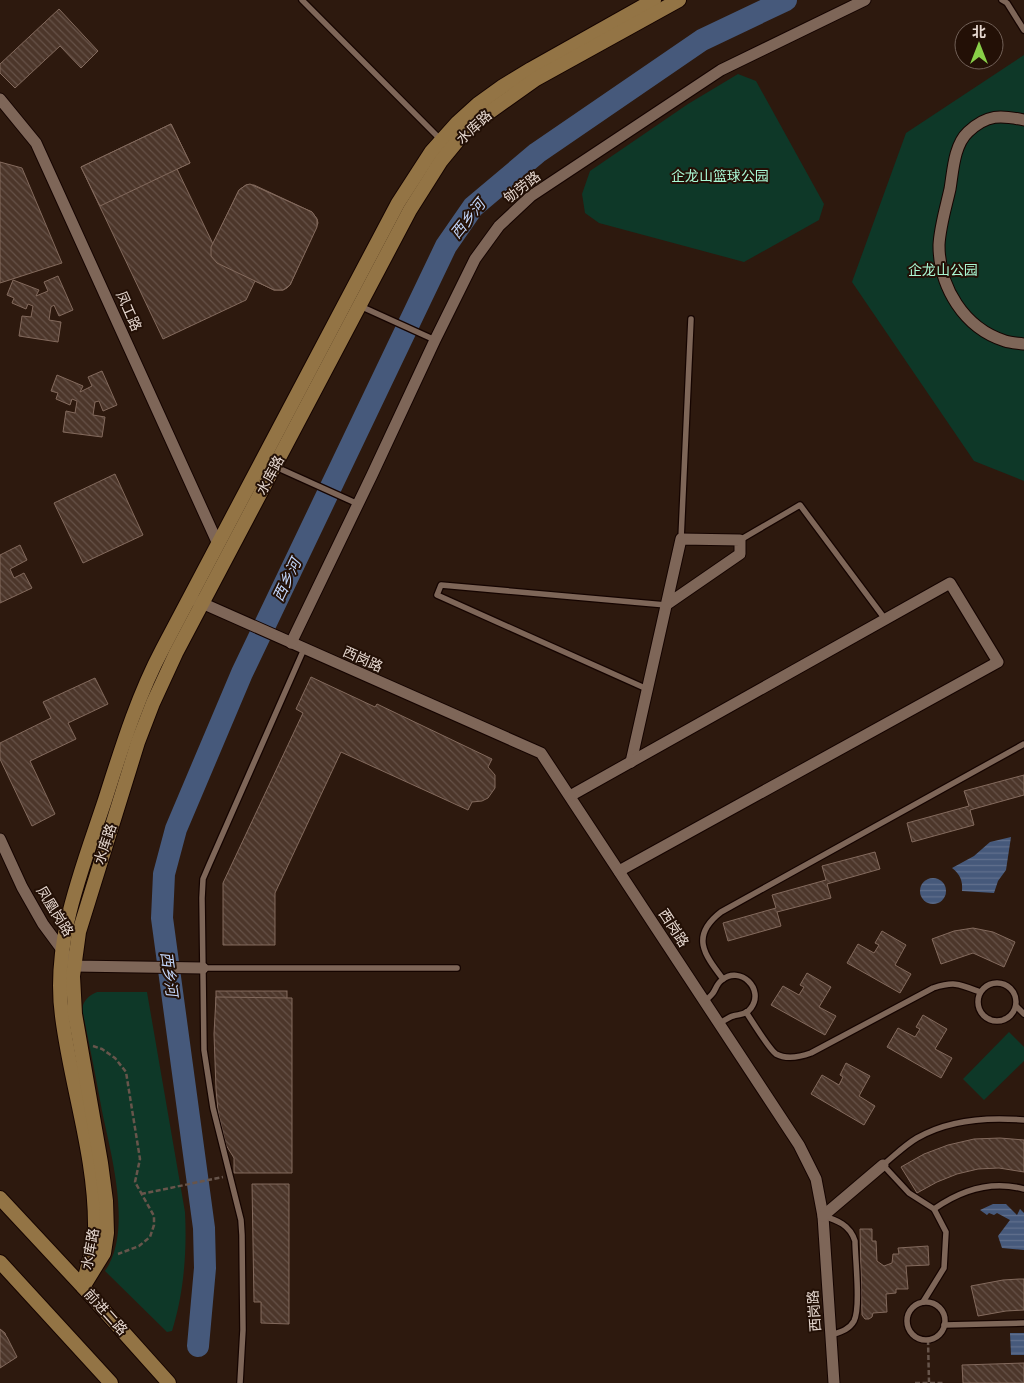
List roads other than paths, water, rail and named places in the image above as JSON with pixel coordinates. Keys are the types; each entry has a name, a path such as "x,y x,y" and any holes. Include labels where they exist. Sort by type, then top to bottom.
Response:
{"main road":[{"name":"水库路","path":"83,1287 104,1253 107,1233 102,1163 75,1014 74,966 79,932 89,895 138,742 172,660 410,210 446,145 471,110 502,86 654,0"},
{"name":"水库路","path":"83,1287 95,1232 94,1201 90,1166 62,1015 59,974 65,928 75,889 128,729 159,654 398,204 426,158 464,133 536,78 679,0"},
{"name":"前进二路","path":"0,1198 169,1383"},
{"path":"0,1262 111,1383"}],"street":[{"name":"劬劳路","path":"290,643 355,502 435,340 476,259 499,226 531,196 721,70 865,0"},
{"name":"凤工路","path":"0,99 36,143 218,544"},
{"path":"1024,120 1005,116 984,120 967,133 957,152 939,243 941,269 949,292 963,313 982,330 1005,341 1024,344"},
{"path":"631,762 680,539 740,540 740,554 666,605"},
{"path":"570,796 950,583 998,662 619,871"},
{"name":"西岗路","path":"189,598 542,754 800,1145 816,1179 823,1216 834,1383"},
{"name":"凤凰岗路","path":"0,839 22,887 43,924 74,966"},
{"path":"74,966 203,968"},
{"path":"823,1216 883,1165"}],"lane":[{"path":"302,0 446,145"},
{"path":"1002,0 1024,30"},
{"path":"360,306 435,340"},
{"path":"680,539 691,319"},
{"path":"275,466 355,502"},
{"path":"740,540 800,505 885,619"},
{"path":"647,689 437,595 441,585 666,605"},
{"path":"240,1383 243,1330 241,1220 212,1108 204,1050 203,879 304,649"},
{"path":"723,979 705,955 702,943 704,932 711,920 721,912 1024,744"},
{"path":"203,968 457,968"},
{"path":"705,1001 714,993 716,986 723,979 736,975 741,976 754,987 755,998 751,1008 741,1015 733,1016 719,1023"},
{"path":"746,1012 775,1054 786,1057 799,1057 811,1053 933,988 947,983 956,983 980,992"},
{"path":"988,984 1005,984 1016,998 1016,1006 1014,1012 1004,1020 991,1021 986,1019 979,1010 978,998 980,992 988,984"},
{"path":"1016,1006 1024,1014"},
{"path":"923,1302 944,1268 946,1232 934,1210 909,1193 883,1165 916,1138 958,1123 1002,1119 1024,1120"},
{"path":"934,1210 949,1198 966,1190 1003,1185 1024,1189"},
{"path":"823,1216 846,1226 855,1240 857,1307 855,1319 843,1331 830,1334"},
{"path":"923,1302 929,1302 940,1308 944,1319 939,1335 928,1340 915,1336 907,1326 908,1313 917,1304 923,1302"},
{"path":"944,1324 1024,1323"}],"water":[{"path":"1011,837 1006,870 998,881 994,893 962,891 960,878 952,868 974,856 990,842"},
{"path":"933,878 942,882 946,891 942,900 933,904 924,900 920,891 924,882"},
{"path":"993,1204 1006,1204 1017,1215 1020,1209 1024,1213 1024,1250 1002,1248 998,1236 1010,1220 997,1213 994,1215 989,1213 987,1215 980,1210"},
{"path":"1010,1333 1024,1333 1024,1355 1011,1355"}],"waterway":[{"name":"西乡河","path":"198,1346 205,1268 204,1228 162,918 164,874 176,829 242,673 446,246 473,207 537,153 702,40 786,0"}],"park label":[{"name":"企龙山篮球公园","path":"720,176"},
{"name":"企龙山公园","path":"943,270"}]}
